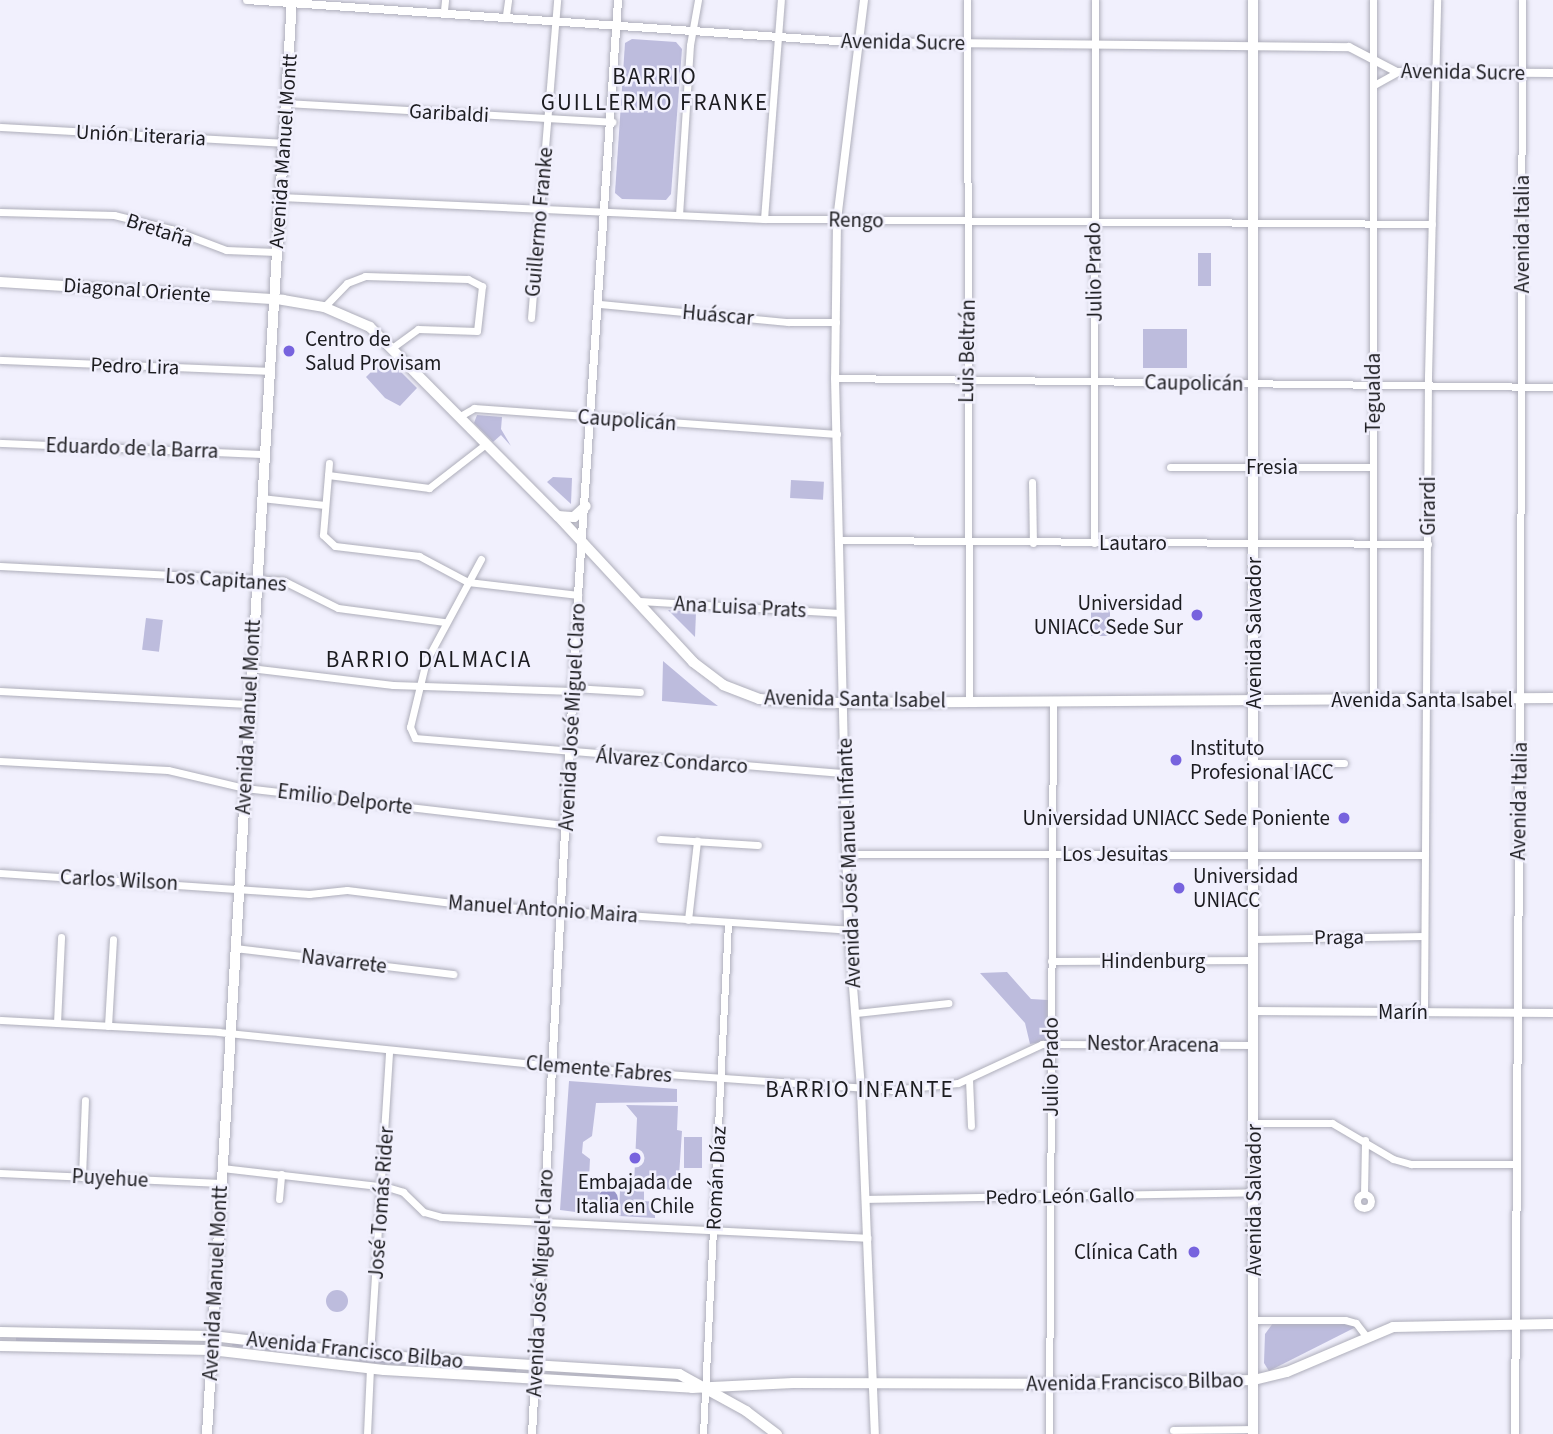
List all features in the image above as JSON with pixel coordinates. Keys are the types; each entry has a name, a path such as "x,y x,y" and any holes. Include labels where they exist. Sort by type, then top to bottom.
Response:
{"main road":[{"name":"Avenida Salvador","path":"1253,0 1256,223 1253,1432"},
{"name":"Avenida Manuel Montt","path":"206,1434 292,1"},
{"name":"Diagonal Oriente","path":"0,282 273,299"},
{"name":"Avenida Santa Isabel","path":"273,299 324,307 370,327 461,415 639,601 693,662 723,685 771,701 1550,700"},
{"path":"558,516 574,517 586,506"},
{"name":"Avenida Francisco Bilbao","path":"0,1346 211,1350 370,1368 706,1388 793,1383 873,1386 1050,1384 1254,1380 1287,1373 1365,1335 1419,1324 1553,1324"},
{"name":"Avenida Francisco Bilbao","path":"0,1332 212,1336 370,1355 679,1374 706,1388"},
{"path":"706,1388 777,1434"}],"street":[{"name":"Avenida Sucre","path":"247,0 444,10 858,42 1349,47 1397,72 1553,73"},
{"path":"444,10 445,0"},
{"path":"506,15 508,0"},
{"name":"Guillermo Franke","path":"531,318 557,0"},
{"name":"Avenida José Miguel Claro","path":"532,1434 578,595 607,214 618,0"},
{"path":"679,215 693,30 698,0"},
{"path":"764,219 776,37 781,0"},
{"name":"Avenida José Manuel Infante","path":"864,0 837,220 835,377 849,930 861,1089 875,1434"},
{"name":"Luis Beltrán","path":"967,0 970,222 965,380 970,542 969,701"},
{"name":"Julio Prado","path":"1094,543 1095,0"},
{"name":"Tegualda","path":"1373,0 1373,700"},
{"name":"Girardi","path":"1424,1012 1428,385 1437,0"},
{"name":"Avenida Italia","path":"1515,1434 1522,0"},
{"path":"1373,86 1397,72"},
{"name":"Garibaldi","path":"285,103 612,122"},
{"name":"Unión Literaria","path":"0,127 283,143"},
{"name":"Rengo","path":"280,197 541,212 764,219 1432,224"},
{"name":"Bretaña","path":"0,212 114,215 171,229 226,250 276,252"},
{"path":"324,307 336,291 365,276 468,279 482,286 477,331 418,329 393,347"},
{"name":"Huáscar","path":"600,304 836,322"},
{"name":"Pedro Lira","path":"0,360 269,372"},
{"name":"Caupolicán","path":"835,377 1553,387"},
{"name":"Caupolicán","path":"461,415 474,408 837,434"},
{"name":"Eduardo de la Barra","path":"0,443 264,454"},
{"path":"328,475 429,488 487,443"},
{"path":"329,463 325,505 327,540 335,546 418,555 468,582 578,595"},
{"name":"Fresia","path":"1170,467 1373,467"},
{"path":"1032,481 1032,543"},
{"path":"261,498 325,505"},
{"name":"Lautaro","path":"839,540 1428,544"},
{"path":"418,685 445,622 481,559"},
{"name":"Los Capitanes","path":"0,566 296,584 338,608 445,622"},
{"name":"Ana Luisa Prats","path":"639,601 840,613"},
{"path":"250,668 418,685 640,692"},
{"name":"Álvarez Condarco","path":"418,685 410,727 415,738 569,754 845,773"},
{"path":"0,691 248,704"},
{"name":"Julio Prado","path":"1049,1434 1053,701"},
{"name":"Emilio Delporte","path":"0,761 168,770 244,788 565,825"},
{"path":"1254,763 1344,764"},
{"path":"660,839 758,845"},
{"path":"688,920 697,841"},
{"name":"Los Jesuitas","path":"847,854 1425,855"},
{"name":"Carlos Wilson","path":"0,873 238,887"},
{"name":"Manuel Antonio Maira","path":"238,887 309,894 347,890 561,911 849,930"},
{"name":"Román Díaz","path":"703,1434 728,923"},
{"name":"Praga","path":"1254,939 1424,936"},
{"path":"57,1023 61,937"},
{"path":"108,1026 113,939"},
{"name":"Navarrete","path":"234,948 453,974"},
{"name":"Hindenburg","path":"1051,961 1254,960"},
{"path":"856,1013 912,1010 947,1003"},
{"name":"Marín","path":"1254,1011 1553,1013"},
{"name":"Clemente Fabres","path":"0,1020 229,1033 552,1066 861,1089 918,1089 969,1079 1033,1046 1051,1043"},
{"name":"Nestor Aracena","path":"1051,1043 1254,1045"},
{"name":"José Tomás Rider","path":"370,1355 389,1051"},
{"path":"969,1079 971,1126"},
{"path":"82,1177 85,1100"},
{"path":"1254,1123 1332,1123 1366,1140 1393,1159 1410,1164 1516,1164"},
{"path":"1364,1194 1366,1140"},
{"path":"222,1168 382,1186 403,1192 435,1217 867,1238"},
{"name":"Puyehue","path":"0,1172 221,1183"},
{"path":"279,1199 281,1174"},
{"name":"Pedro León Gallo","path":"865,1199 1255,1192"},
{"path":"1254,1320 1345,1320 1356,1323 1365,1335"},
{"path":"367,1434 370,1368"},
{"path":"1173,1430 1253,1432"}],"shaded area":[{"path":"632,39 676,42 682,49 671,194 666,200 622,199 615,193 625,43"},
{"path":"1198,253 1211,253 1211,286 1198,286"},
{"path":"1143,329 1187,329 1187,368 1143,368"},
{"path":"386,357 417,388 400,406 385,398 366,377"},
{"path":"477,415 502,417 501,429 511,446 501,435 493,442 474,423"},
{"path":"553,477 572,478 571,504 547,482"},
{"path":"791,480 824,482 823,500 790,498"},
{"path":"1091,597 1110,597 1110,636 1091,636"},
{"path":"668,610 696,612 695,637"},
{"path":"146,618 163,620 159,652 142,650"},
{"path":"663,661 702,694 718,706 662,701"},
{"path":"1007,972 1031,999 1048,1000 1047,1041 1030,1044 1025,1023 980,973"},
{"path":"569,1081 677,1089 677,1102 596,1103 592,1136 583,1142 582,1153 590,1159 589,1179 600,1187 599,1215 560,1210"},
{"path":"626,1105 678,1106 677,1130 682,1131 678,1191 634,1184 637,1118"},
{"path":"684,1137 702,1137 702,1168 684,1168"},
{"path":"608,1189 615,1192 618,1199 615,1206 608,1209 601,1206 598,1199 601,1192"},
{"path":"620,1189 644,1191 644,1201 655,1202 655,1218 619,1216"},
{"path":"337,1290 345,1293 348,1301 345,1309 337,1312 329,1309 326,1301 329,1293"},
{"path":"1273,1323 1349,1324 1356,1327 1269,1371 1264,1363 1265,1334"},
{"path":"16,1337 194,1341 16,1341"},
{"path":"233,1342 516,1369 516,1372 375,1363 232,1346"}],"place":[{"name":"Centro de Salud Provisam","path":"289,351"},
{"name":"Universidad UNIACC Sede Sur","path":"1197,615"},
{"name":"Instituto Profesional IACC","path":"1176,760"},
{"name":"Universidad UNIACC Sede Poniente","path":"1344,818"},
{"name":"Universidad UNIACC","path":"1179,888"},
{"name":"Embajada de Italia en Chile","path":"635,1158"},
{"name":"Clínica Cath","path":"1194,1252"}],"district":[{"name":"BARRIO GUILLERMO FRANKE","path":"655,90"},
{"name":"BARRIO DALMACIA","path":"429,660"},
{"name":"BARRIO INFANTE","path":"860,1090"}]}
